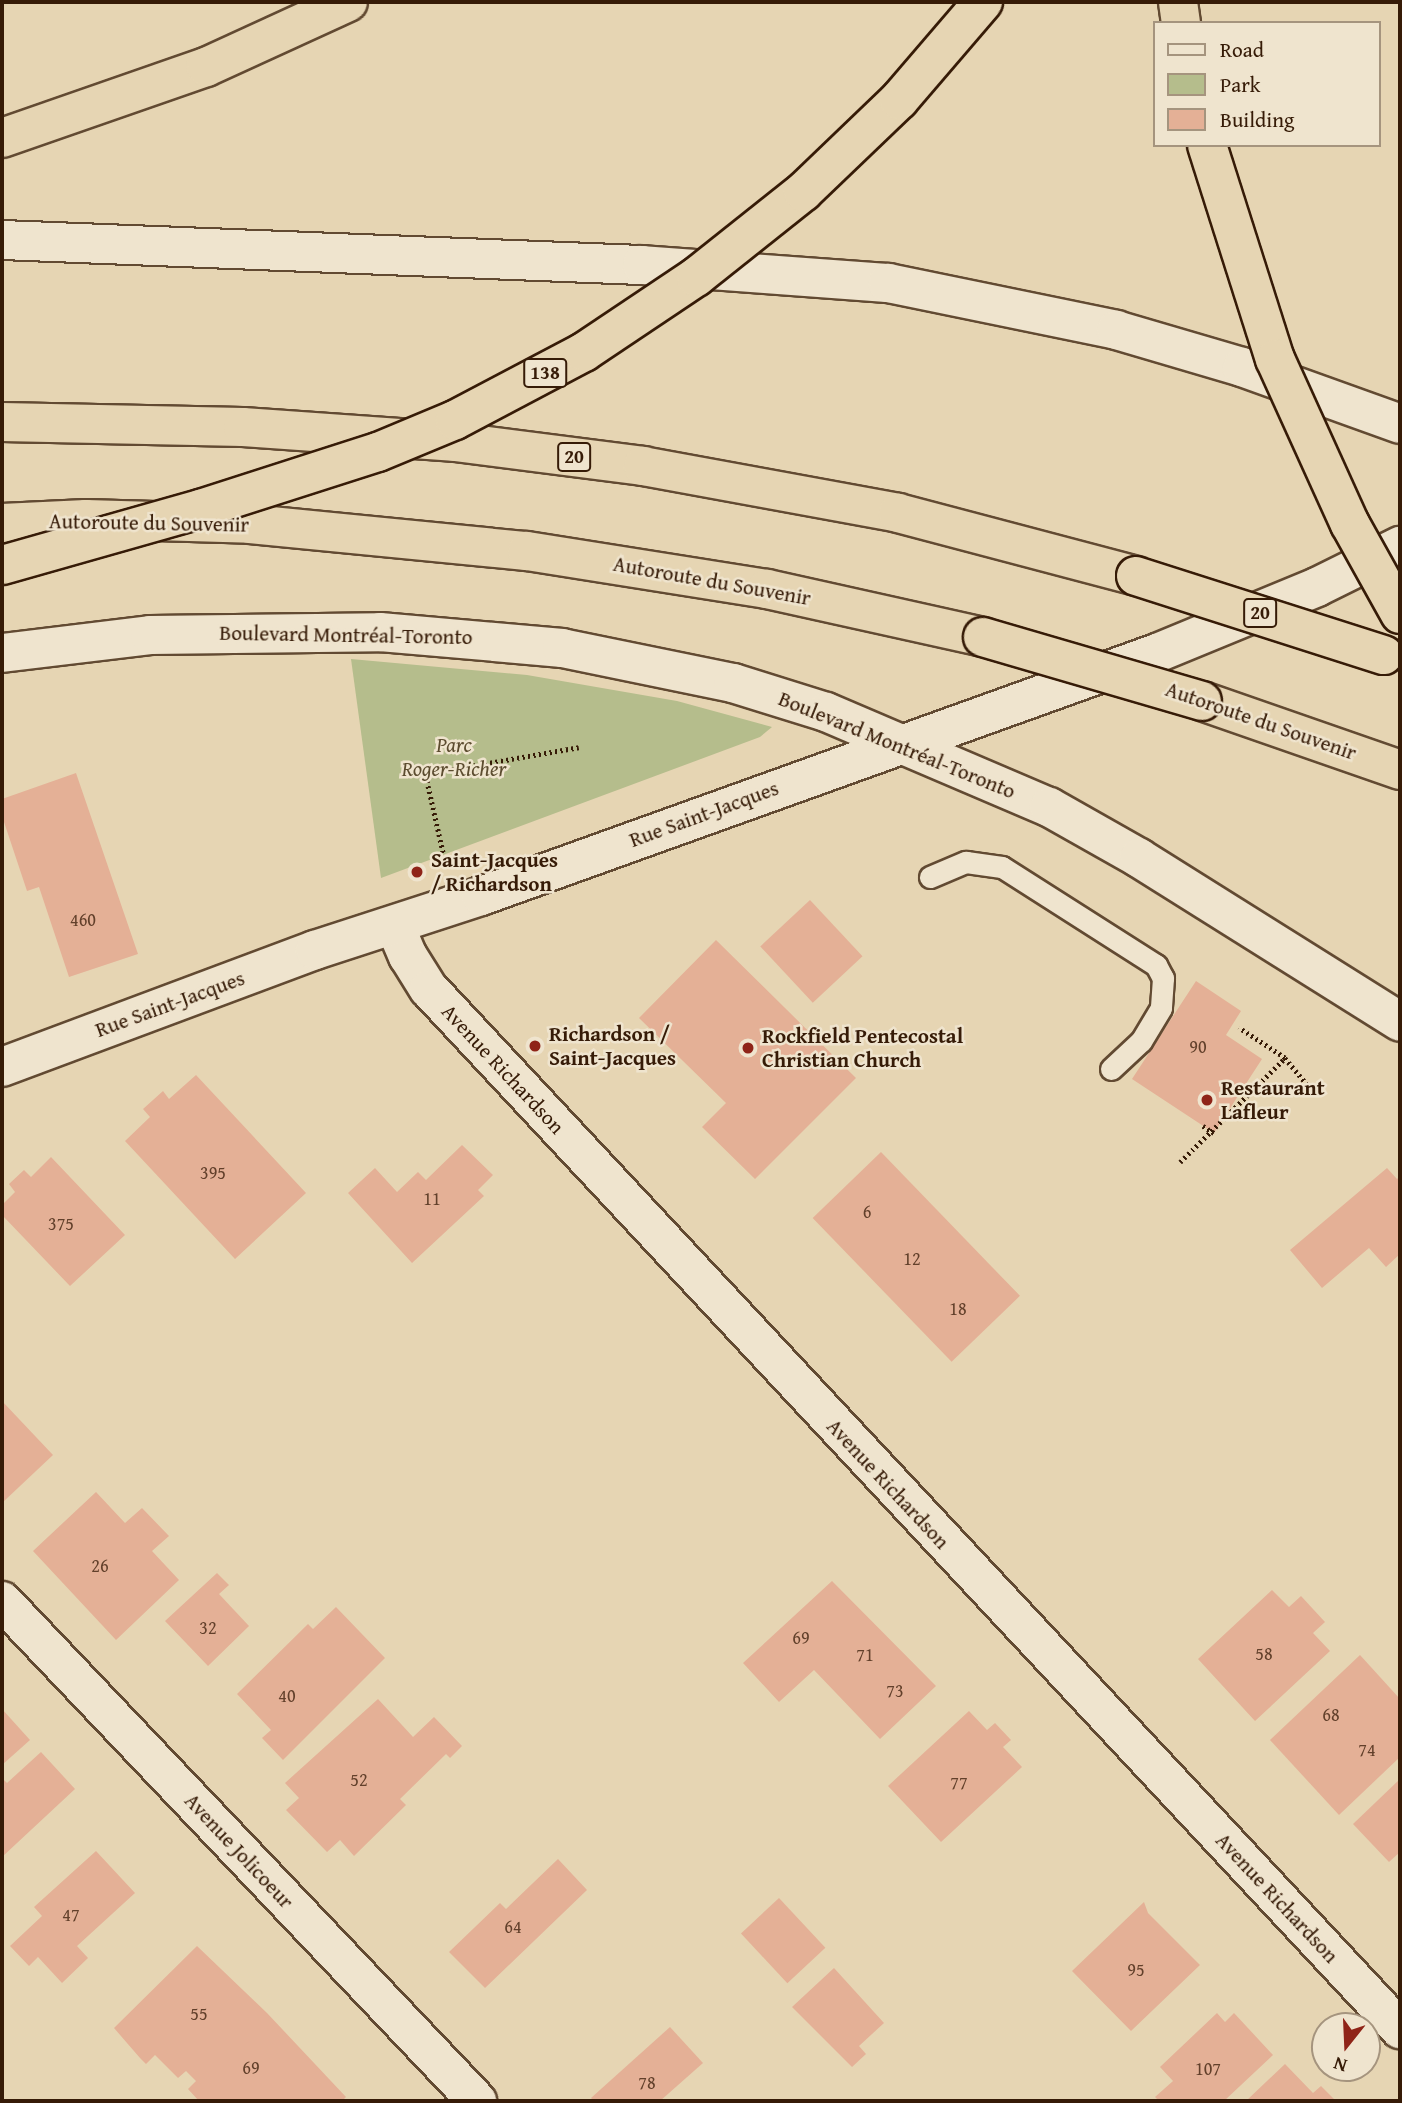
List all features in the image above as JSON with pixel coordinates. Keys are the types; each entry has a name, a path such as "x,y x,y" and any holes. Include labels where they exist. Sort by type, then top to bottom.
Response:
{"highway":[{"path":"2,138 206,67 348,2"},
{"name":"138","path":"2,565 200,509 378,452 455,420 584,352 696,277 803,192 899,100 983,2"},
{"path":"1178,2 1181,21"},
{"path":"1208,147 1275,359 1350,524 1400,614"},
{"name":"20","path":"2,422 243,426 456,442 643,466 898,513 1136,576 1392,658"},
{"name":"Autoroute du Souvenir","path":"2,523 86,519 250,524 463,544 767,589 984,637 1202,701 1400,769"}],"main road":[{"path":"2,240 642,265 888,283 1116,330 1242,367 1400,424"},
{"name":"Rue Saint-Jacques","path":"2,1067 316,950 396,926 1157,653 1317,587 1400,546"},
{"name":"Boulevard Montréal-Toronto","path":"2,653 61,643 225,631 475,637 626,658 698,675 785,698 906,743 1097,832 1400,1022"},
{"name":"Avenue Richardson","path":"396,926 408,956 429,989 1400,2029"},
{"name":"Avenue Jolicoeur","path":"2,1601 477,2101"}],"lane":[{"path":"930,877 966,862 1002,867 1156,965 1163,978 1161,1008 1141,1041 1111,1069"}],"path":[{"path":"445,862 425,774 579,747"},
{"path":"1239,1028 1286,1058 1311,1089"},
{"path":"1180,1162 1214,1133 1286,1058"},
{"path":"1203,1126 1214,1133"}],"green space":[{"name":"Parc Roger-Richer","path":"351,659 527,675 677,701 772,727 760,737 381,878"}],"building":[{"path":"76,773 138,954 69,977 39,887 27,891 2,816 2,799"},
{"path":"810,900 863,956 813,1003 760,946"},
{"name":"Rockfield Pentecostal Christian Church","path":"716,940 856,1078 755,1179 702,1127 726,1103 639,1018"},
{"path":"1196,981 1241,1011 1226,1035 1262,1059 1214,1133 1132,1079"},
{"path":"196,1075 306,1193 235,1259 125,1141 150,1117 143,1109 163,1091 169,1099"},
{"path":"462,1145 493,1175 478,1190 484,1196 412,1263 348,1193 375,1168 397,1192 418,1172 426,1180"},
{"path":"881,1152 1020,1296 952,1362 813,1218"},
{"path":"51,1157 125,1235 70,1286 2,1215 2,1205 15,1192 9,1184 24,1170 31,1177"},
{"path":"1387,1168 1397,1179 1400,1176 1400,1254 1386,1267 1369,1248 1322,1288 1290,1250"},
{"path":"2,1401 53,1455 2,1503"},
{"path":"96,1492 125,1523 142,1508 169,1536 152,1551 179,1580 116,1640 33,1551"},
{"path":"217,1573 229,1585 219,1594 249,1626 208,1666 165,1621"},
{"path":"832,1581 936,1686 880,1739 814,1670 779,1702 743,1663"},
{"path":"1272,1590 1289,1607 1301,1596 1325,1622 1313,1633 1330,1651 1255,1721 1198,1659"},
{"path":"336,1607 385,1658 283,1760 262,1738 271,1730 237,1694 308,1624 313,1629"},
{"path":"1360,1655 1400,1699 1400,1757 1339,1815 1270,1740"},
{"path":"378,1699 413,1737 434,1717 462,1746 450,1758 446,1754 400,1799 406,1805 354,1856 340,1840 327,1852 286,1810 299,1798 285,1783"},
{"path":"2,1709 30,1740 2,1765"},
{"path":"969,1711 987,1730 995,1723 1011,1740 1003,1747 1022,1767 941,1842 888,1786"},
{"path":"41,1752 75,1789 2,1857 2,1778 7,1783"},
{"path":"1400,1779 1400,1852 1389,1862 1353,1824"},
{"path":"96,1851 135,1893 77,1946 88,1958 62,1983 38,1957 29,1966 10,1946 42,1916 34,1907"},
{"path":"558,1859 587,1890 485,1988 449,1952 500,1903 506,1909"},
{"path":"779,1898 825,1948 787,1983 741,1933"},
{"path":"1144,1902 1148,1913 1200,1965 1131,2031 1072,1971"},
{"path":"197,1946 267,2013 346,2097 342,2101 199,2101 188,2089 196,2081 186,2071 178,2078 155,2055 146,2064 140,2058 114,2028"},
{"path":"834,1968 884,2023 859,2046 866,2054 852,2067 792,2007"},
{"path":"1217,2013 1225,2022 1234,2013 1273,2055 1224,2101 1159,2101 1155,2097 1173,2081 1160,2067"},
{"path":"670,2027 703,2063 660,2101 594,2101 591,2098"},
{"path":"1285,2064 1313,2093 1321,2086 1336,2101 1246,2101"}],"place":[{"name":"Saint-Jacques / Richardson","path":"417,872"},
{"name":"Richardson / Saint-Jacques","path":"535,1046"},
{"name":"Rockfield Pentecostal Christian Church","path":"748,1048"},
{"name":"Restaurant Lafleur","path":"1207,1100"}]}
